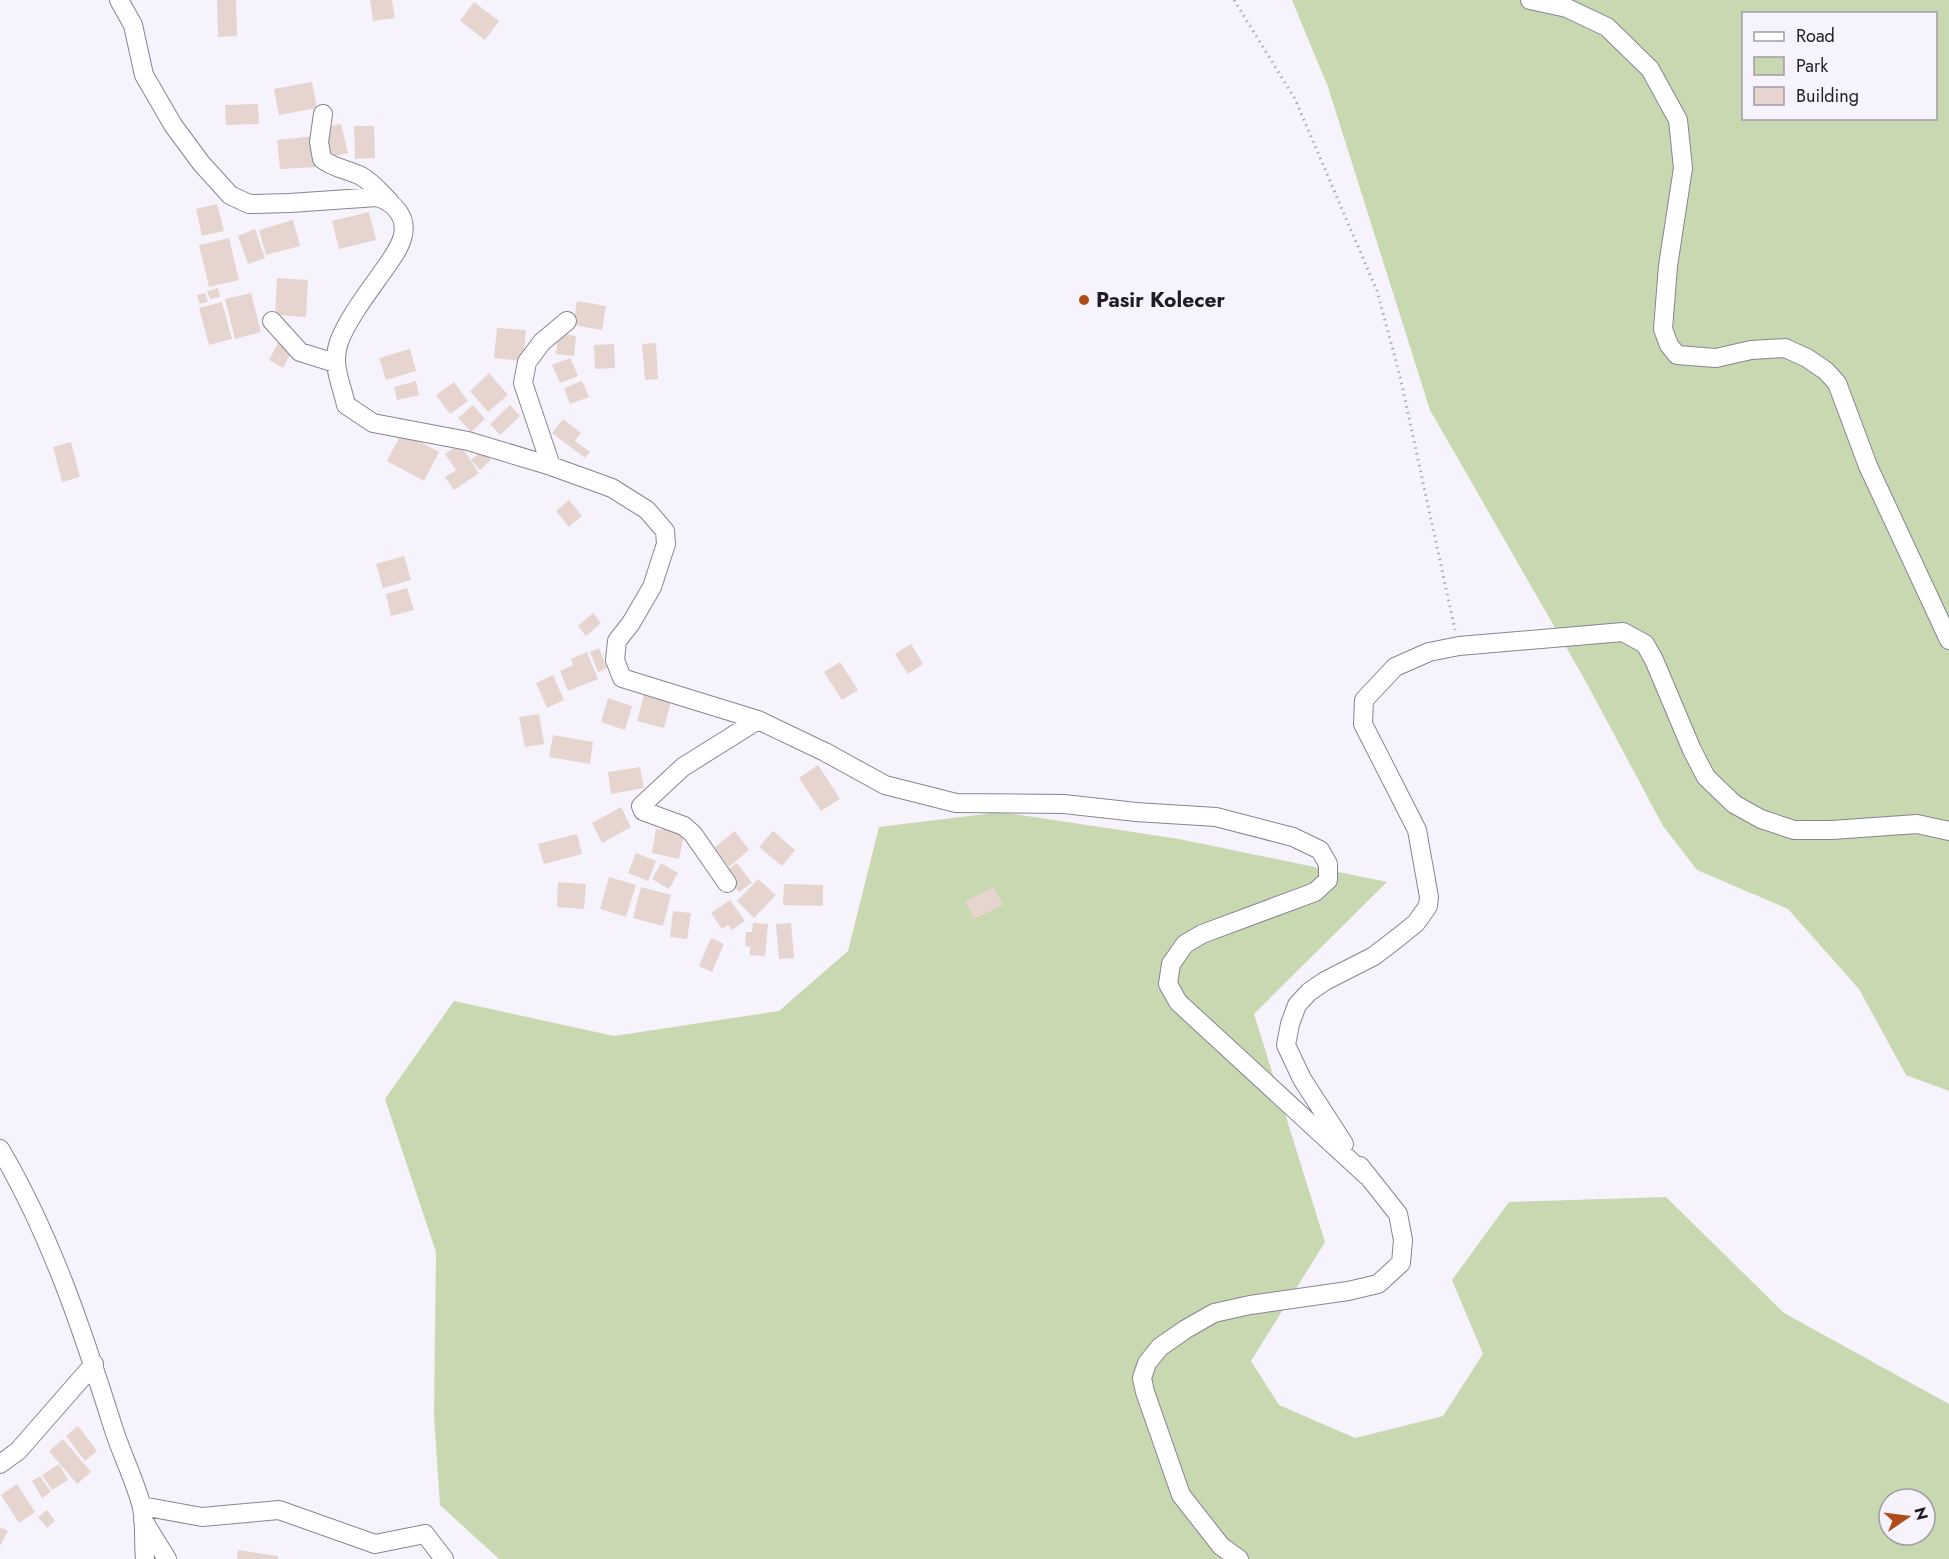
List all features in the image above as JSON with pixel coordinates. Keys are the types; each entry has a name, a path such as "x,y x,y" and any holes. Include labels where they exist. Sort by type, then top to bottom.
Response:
{"street":[{"path":"119,0 133,25 144,75 173,125 201,163 230,195 249,204 377,197 388,200 396,208 404,233 398,248 339,341 334,363 346,405 373,423 468,441 551,466 612,488 647,510 664,531 666,544 652,587 631,623 617,641 615,660 622,678 758,720 825,752 885,785 956,803 1064,804 1136,812 1216,817 1293,837 1320,850 1328,864 1328,880 1316,892 1202,934 1185,944 1171,964 1168,984 1178,1002 1367,1176"},
{"path":"1530,0 1567,8 1607,27 1650,69 1678,120 1683,168 1668,266 1663,329 1669,345 1677,355 1716,358 1751,350 1785,348 1807,358 1826,371 1838,383 1868,466 1949,640"},
{"path":"323,114 319,131 322,159 364,178 396,208"},
{"path":"272,321 300,352 334,363"},
{"path":"551,466 523,383 527,362 543,342 567,321"},
{"path":"1239,1559 1221,1546 1181,1496 1142,1378 1147,1363 1160,1347 1214,1313 1250,1305 1348,1292 1378,1284 1401,1263 1403,1240 1398,1214 1367,1176 1333,1128 1308,1089 1286,1045 1297,1005 1309,992 1325,981 1374,956 1416,923 1428,906 1428,887 1417,830 1363,724 1364,700 1395,667 1429,652 1459,646 1623,632 1645,644 1706,777 1734,804 1761,819 1794,830 1917,824 1949,831"},
{"path":"727,883 693,834 684,826 643,811 641,806 683,766 758,720"},
{"path":"0,1149 16,1176 51,1252 94,1364 142,1512 167,1559"},
{"path":"0,1464 18,1451 94,1364"},
{"path":"142,1512 201,1517 279,1510 375,1544 425,1534 444,1559"},
{"path":"142,1512 145,1559"}],"path":[{"path":"1234,0 1295,99 1377,291 1400,376 1459,646"}],"green space":[{"path":"1292,0 1949,0 1949,1091 1906,1075 1859,989 1788,909 1697,870 1663,826 1585,680 1430,410 1328,87"},
{"path":"1001,812 1179,839 1387,882 1254,1014 1325,1242 1251,1361 1279,1405 1355,1438 1443,1416 1483,1354 1452,1280 1509,1202 1666,1197 1784,1313 1949,1404 1949,1559 499,1559 440,1505 434,1416 436,1252 385,1099 454,1001 614,1036 779,1011 848,951 879,827"}],"building":[{"path":"217,0 236,0 237,36 218,37"},
{"path":"370,0 392,0 395,18 373,21"},
{"path":"474,2 499,21 485,40 460,21"},
{"path":"312,82 317,108 279,115 274,89"},
{"path":"258,104 259,124 226,125 225,105"},
{"path":"341,124 348,153 328,157 322,128"},
{"path":"354,126 374,126 375,158 355,159"},
{"path":"315,136 317,167 280,169 277,140"},
{"path":"217,204 224,231 202,236 196,209"},
{"path":"369,212 376,240 339,249 332,221"},
{"path":"293,220 300,246 266,255 259,230"},
{"path":"255,229 265,258 248,264 238,236"},
{"path":"229,238 239,280 209,287 199,245"},
{"path":"277,278 308,280 306,317 275,315"},
{"path":"218,288 220,297 210,299 207,291"},
{"path":"205,293 208,302 200,304 197,295"},
{"path":"251,293 261,332 235,339 225,299"},
{"path":"577,301 606,306 602,330 573,325"},
{"path":"222,302 232,339 209,345 199,308"},
{"path":"497,328 526,330 523,361 494,358"},
{"path":"558,333 576,336 574,356 556,354"},
{"path":"279,341 293,349 283,368 269,360"},
{"path":"656,343 658,379 645,380 642,344"},
{"path":"614,344 615,368 595,369 594,345"},
{"path":"410,349 416,371 386,380 379,358"},
{"path":"570,358 578,376 560,383 552,365"},
{"path":"489,373 508,395 488,412 470,391"},
{"path":"416,381 419,395 397,400 394,387"},
{"path":"582,381 589,397 570,404 564,388"},
{"path":"454,382 468,401 450,414 436,395"},
{"path":"473,405 485,419 471,432 458,418"},
{"path":"510,405 520,416 500,435 490,424"},
{"path":"563,419 581,433 575,441 590,452 585,458 552,433"},
{"path":"402,432 439,452 424,481 387,461"},
{"path":"71,442 80,477 62,482 53,447"},
{"path":"460,444 479,473 454,490 445,477 456,470 445,454"},
{"path":"483,450 491,460 480,470 471,460"},
{"path":"569,500 582,516 569,527 556,511"},
{"path":"404,556 411,580 383,588 376,564"},
{"path":"407,588 414,610 391,616 386,594"},
{"path":"593,613 601,623 586,636 578,626"},
{"path":"911,644 923,664 908,674 895,654"},
{"path":"599,648 607,668 598,672 590,652"},
{"path":"587,652 598,679 568,691 560,671 573,665 571,659"},
{"path":"840,662 858,690 842,700 824,672"},
{"path":"553,675 564,700 547,708 536,683"},
{"path":"644,694 671,701 664,728 637,721"},
{"path":"608,698 632,706 625,730 601,722"},
{"path":"539,714 544,744 525,747 519,717"},
{"path":"553,735 593,742 590,764 549,757"},
{"path":"818,765 840,799 821,811 799,778"},
{"path":"640,767 644,788 611,794 608,772"},
{"path":"621,807 631,827 602,843 592,823"},
{"path":"663,826 685,830 679,859 652,853 656,829 662,830"},
{"path":"735,831 749,850 729,867 714,848"},
{"path":"773,831 795,850 782,866 759,847"},
{"path":"577,834 582,854 544,864 538,844"},
{"path":"636,853 656,861 648,881 628,873"},
{"path":"661,863 678,873 669,889 652,879"},
{"path":"737,863 752,883 739,892 724,872"},
{"path":"609,877 636,885 626,917 600,909"},
{"path":"758,879 776,895 754,918 737,901"},
{"path":"558,882 586,884 584,909 557,907"},
{"path":"784,884 823,885 823,906 783,905"},
{"path":"641,887 671,895 663,926 633,918"},
{"path":"994,887 1003,905 974,919 965,901"},
{"path":"730,900 745,921 732,930 728,925 722,929 711,913"},
{"path":"673,911 691,913 687,939 670,937"},
{"path":"753,923 768,924 765,956 750,955 750,947 745,946 746,932 752,932"},
{"path":"791,923 794,958 779,959 776,924"},
{"path":"711,938 724,944 712,972 699,966"},
{"path":"78,1426 97,1451 85,1461 66,1436"},
{"path":"63,1439 91,1472 77,1484 49,1451"},
{"path":"59,1464 68,1480 52,1490 42,1475"},
{"path":"40,1476 51,1492 42,1498 32,1481"},
{"path":"17,1484 35,1512 19,1523 1,1495"},
{"path":"47,1510 55,1521 47,1528 38,1517"},
{"path":"0,1527 8,1531 0,1546"},
{"path":"238,1550 278,1556 278,1559 237,1559"}],"place":[{"name":"Pasir Kolecer","path":"1084,300"}]}
